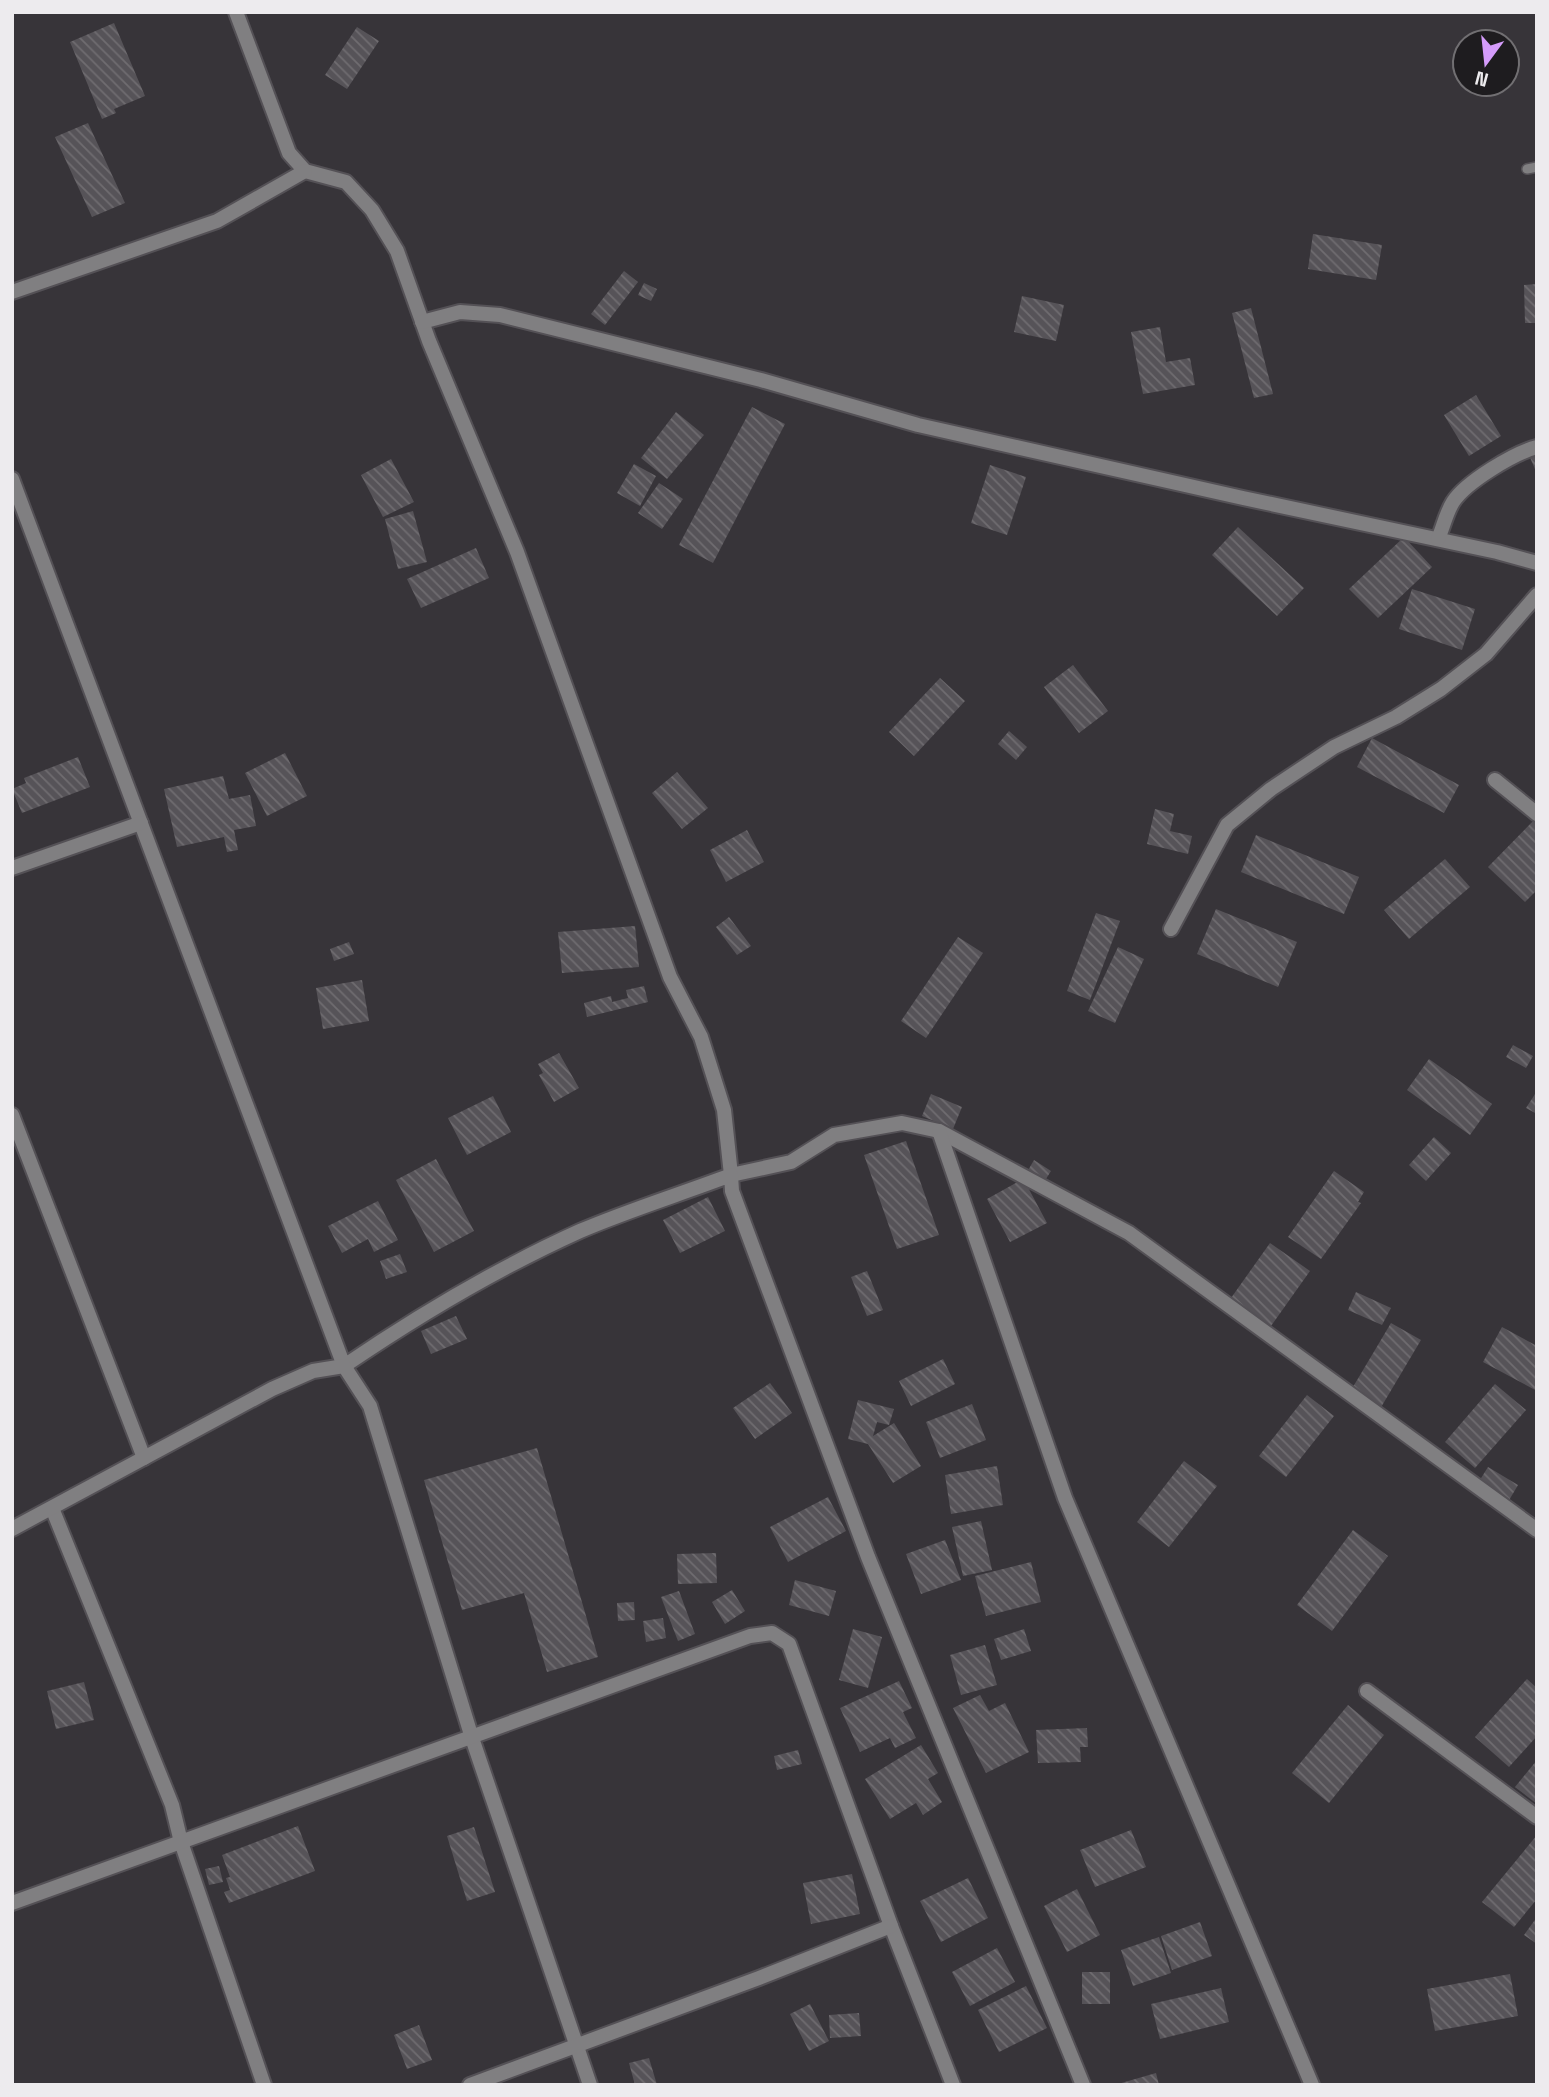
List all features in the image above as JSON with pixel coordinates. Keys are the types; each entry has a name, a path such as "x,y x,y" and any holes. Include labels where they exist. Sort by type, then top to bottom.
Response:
{"street":[{"path":"236,12 289,153 305,171 346,182 372,210 397,251 422,322 517,552 670,977 701,1037 724,1110 732,1191 868,1557 1083,2085"},
{"path":"12,292 218,221 305,171"},
{"path":"422,322 460,312 500,315 761,380 918,425 1537,563"},
{"path":"1438,539 1453,502 1480,476 1537,447"},
{"path":"12,479 344,1366 370,1406 472,1738 590,2085"},
{"path":"1171,929 1227,825 1271,789 1334,747 1396,717 1441,689 1486,654 1537,595"},
{"path":"1495,780 1537,814"},
{"path":"12,868 141,823"},
{"path":"12,1115 144,1458"},
{"path":"12,1530 282,1385 313,1371 344,1366 400,1328 470,1287 581,1231 731,1175 791,1162 834,1135 902,1123 939,1131 1129,1233 1537,1530"},
{"path":"939,1131 1065,1498 1312,2085"},
{"path":"52,1508 172,1805 181,1842 264,2085"},
{"path":"12,1903 750,1636 772,1633 789,1644 891,1926 953,2085"},
{"path":"1367,1691 1537,1817"},
{"path":"470,2085 891,1926"}],"building":[{"path":"114,23 145,96 114,109 116,113 102,119 70,42"},
{"path":"357,27 379,41 347,89 325,75"},
{"path":"88,123 125,203 92,217 55,137"},
{"path":"1313,234 1382,245 1376,280 1308,269"},
{"path":"624,271 638,282 605,325 591,314"},
{"path":"644,283 657,289 651,301 638,295"},
{"path":"1537,284 1537,323 1525,323 1524,285"},
{"path":"1022,296 1064,305 1056,341 1014,332"},
{"path":"1251,308 1273,394 1254,398 1232,313"},
{"path":"1160,327 1166,362 1190,358 1195,385 1143,394 1131,332"},
{"path":"1476,395 1501,436 1469,456 1444,415"},
{"path":"752,407 785,424 713,563 679,545"},
{"path":"676,412 704,435 667,479 641,458"},
{"path":"1537,452 1537,474 1529,455"},
{"path":"391,459 414,502 383,517 361,475"},
{"path":"634,464 656,476 640,506 617,493"},
{"path":"990,465 1026,477 1007,535 971,523"},
{"path":"659,483 683,499 662,529 638,513"},
{"path":"413,511 427,562 398,569 385,519"},
{"path":"1238,527 1304,588 1277,616 1212,555"},
{"path":"1404,537 1432,567 1378,618 1349,589"},
{"path":"476,548 489,578 421,608 407,579"},
{"path":"1412,589 1475,609 1462,650 1399,629"},
{"path":"1073,665 1108,711 1079,733 1044,687"},
{"path":"940,678 965,701 914,756 889,732"},
{"path":"1009,731 1027,747 1016,760 998,744"},
{"path":"1372,738 1459,785 1444,813 1357,767"},
{"path":"285,753 307,796 267,816 245,773"},
{"path":"78,757 90,787 22,813 12,789 26,783 24,778"},
{"path":"677,772 708,808 682,829 652,793"},
{"path":"223,776 229,799 250,795 256,826 234,830 238,850 227,852 224,837 177,847 164,789"},
{"path":"1155,809 1174,814 1170,831 1192,836 1188,854 1147,844"},
{"path":"1537,817 1537,890 1525,902 1488,867"},
{"path":"747,830 764,862 726,882 710,850"},
{"path":"1256,835 1359,877 1344,914 1241,872"},
{"path":"1445,859 1470,887 1409,939 1384,910"},
{"path":"1216,909 1297,942 1278,987 1197,954"},
{"path":"1096,913 1120,921 1090,1000 1067,991"},
{"path":"729,917 751,946 737,955 716,927"},
{"path":"635,926 639,967 562,973 558,932"},
{"path":"958,937 983,953 926,1038 901,1021"},
{"path":"349,942 354,954 334,961 330,949"},
{"path":"1118,947 1144,959 1115,1023 1088,1011"},
{"path":"362,980 369,1021 323,1029 316,988"},
{"path":"644,986 648,1002 587,1017 584,1003 611,996 612,1002 628,998 626,990"},
{"path":"1513,1045 1533,1056 1526,1068 1506,1057"},
{"path":"559,1053 579,1088 554,1102 539,1075 543,1073 538,1064"},
{"path":"1429,1059 1492,1104 1470,1135 1407,1090"},
{"path":"1537,1091 1537,1114 1526,1108"},
{"path":"931,1094 962,1107 953,1129 922,1116"},
{"path":"493,1096 511,1132 467,1155 448,1118"},
{"path":"1434,1137 1451,1153 1426,1181 1409,1165"},
{"path":"906,1141 939,1235 897,1249 864,1155"},
{"path":"436,1159 474,1231 434,1252 396,1180"},
{"path":"1034,1160 1051,1171 1039,1190 1024,1180 1047,1223 1010,1242 987,1199 1023,1179"},
{"path":"1334,1171 1364,1192 1358,1202 1361,1203 1321,1259 1288,1237"},
{"path":"708,1197 725,1231 680,1253 663,1220"},
{"path":"378,1201 398,1240 374,1252 368,1239 342,1253 328,1226"},
{"path":"1270,1243 1310,1271 1271,1326 1231,1298"},
{"path":"400,1254 407,1272 386,1279 380,1261"},
{"path":"867,1271 883,1310 867,1316 851,1277"},
{"path":"1356,1292 1391,1308 1382,1325 1348,1310"},
{"path":"456,1316 467,1339 431,1354 421,1331"},
{"path":"1391,1323 1421,1340 1377,1414 1347,1397"},
{"path":"1502,1327 1537,1346 1537,1391 1483,1362"},
{"path":"943,1359 955,1384 911,1406 899,1381"},
{"path":"770,1383 792,1413 755,1439 733,1408"},
{"path":"1495,1384 1526,1410 1475,1468 1445,1442"},
{"path":"1307,1395 1334,1416 1286,1477 1259,1456"},
{"path":"858,1400 894,1409 889,1425 877,1422 873,1436 894,1423 921,1466 893,1483 868,1444 848,1439"},
{"path":"972,1404 986,1440 940,1458 926,1422"},
{"path":"537,1448 598,1657 547,1672 524,1593 462,1610 424,1480"},
{"path":"1184,1461 1217,1486 1169,1547 1137,1522"},
{"path":"997,1466 1003,1505 951,1514 945,1475"},
{"path":"1488,1467 1518,1485 1508,1502 1478,1483"},
{"path":"828,1497 846,1531 788,1562 770,1527"},
{"path":"981,1521 992,1570 963,1576 952,1527"},
{"path":"1353,1530 1388,1556 1332,1631 1297,1605"},
{"path":"945,1540 961,1580 921,1594 906,1554"},
{"path":"716,1553 717,1583 678,1584 677,1554"},
{"path":"1031,1562 1041,1602 986,1616 975,1576"},
{"path":"795,1580 836,1591 829,1616 789,1605"},
{"path":"732,1590 745,1611 725,1624 712,1602"},
{"path":"679,1591 695,1634 678,1641 661,1597"},
{"path":"634,1602 635,1620 618,1621 617,1603"},
{"path":"663,1618 666,1638 646,1642 643,1621"},
{"path":"853,1629 882,1637 868,1688 839,1680"},
{"path":"1024,1629 1031,1651 1001,1660 994,1639"},
{"path":"985,1645 997,1685 961,1695 950,1655"},
{"path":"1527,1679 1537,1688 1537,1736 1509,1767 1475,1737"},
{"path":"899,1681 912,1708 903,1712 916,1738 895,1748 890,1738 860,1752 840,1708"},
{"path":"84,1682 94,1720 56,1729 47,1691"},
{"path":"980,1695 989,1711 1005,1703 1029,1752 986,1773 953,1708"},
{"path":"1348,1705 1384,1735 1329,1803 1292,1773"},
{"path":"1087,1728 1088,1747 1080,1747 1081,1762 1038,1763 1036,1730"},
{"path":"921,1745 938,1773 928,1779 942,1802 923,1815 916,1803 890,1819 865,1779"},
{"path":"798,1750 802,1764 777,1770 774,1756"},
{"path":"1537,1760 1537,1804 1515,1787"},
{"path":"298,1826 315,1871 229,1903 224,1892 230,1890 226,1878 230,1877 222,1855"},
{"path":"474,1827 495,1892 467,1901 447,1836"},
{"path":"1131,1830 1146,1867 1095,1887 1080,1850"},
{"path":"1537,1835 1537,1899 1514,1927 1482,1902"},
{"path":"219,1866 223,1882 209,1885 205,1869"},
{"path":"852,1874 860,1914 811,1924 803,1883"},
{"path":"968,1878 988,1918 941,1942 920,1901"},
{"path":"1077,1889 1100,1935 1067,1952 1044,1906"},
{"path":"1537,1917 1537,1944 1524,1935"},
{"path":"1200,1922 1212,1956 1172,1970 1161,1936"},
{"path":"1159,1937 1171,1973 1133,1986 1121,1950"},
{"path":"997,1948 1015,1982 970,2006 952,1972"},
{"path":"1082,1972 1110,1972 1110,2004 1082,2004"},
{"path":"1510,1974 1518,2016 1435,2031 1427,1989"},
{"path":"1026,1986 1047,2028 999,2052 978,2010"},
{"path":"1221,1988 1229,2022 1160,2039 1151,2004"},
{"path":"810,2004 829,2041 809,2051 790,2014"},
{"path":"859,2013 861,2036 830,2038 829,2015"},
{"path":"419,2025 432,2060 407,2069 394,2035"},
{"path":"649,2058 657,2085 635,2085 629,2063"},
{"path":"1156,2073 1159,2085 1118,2084"}]}
